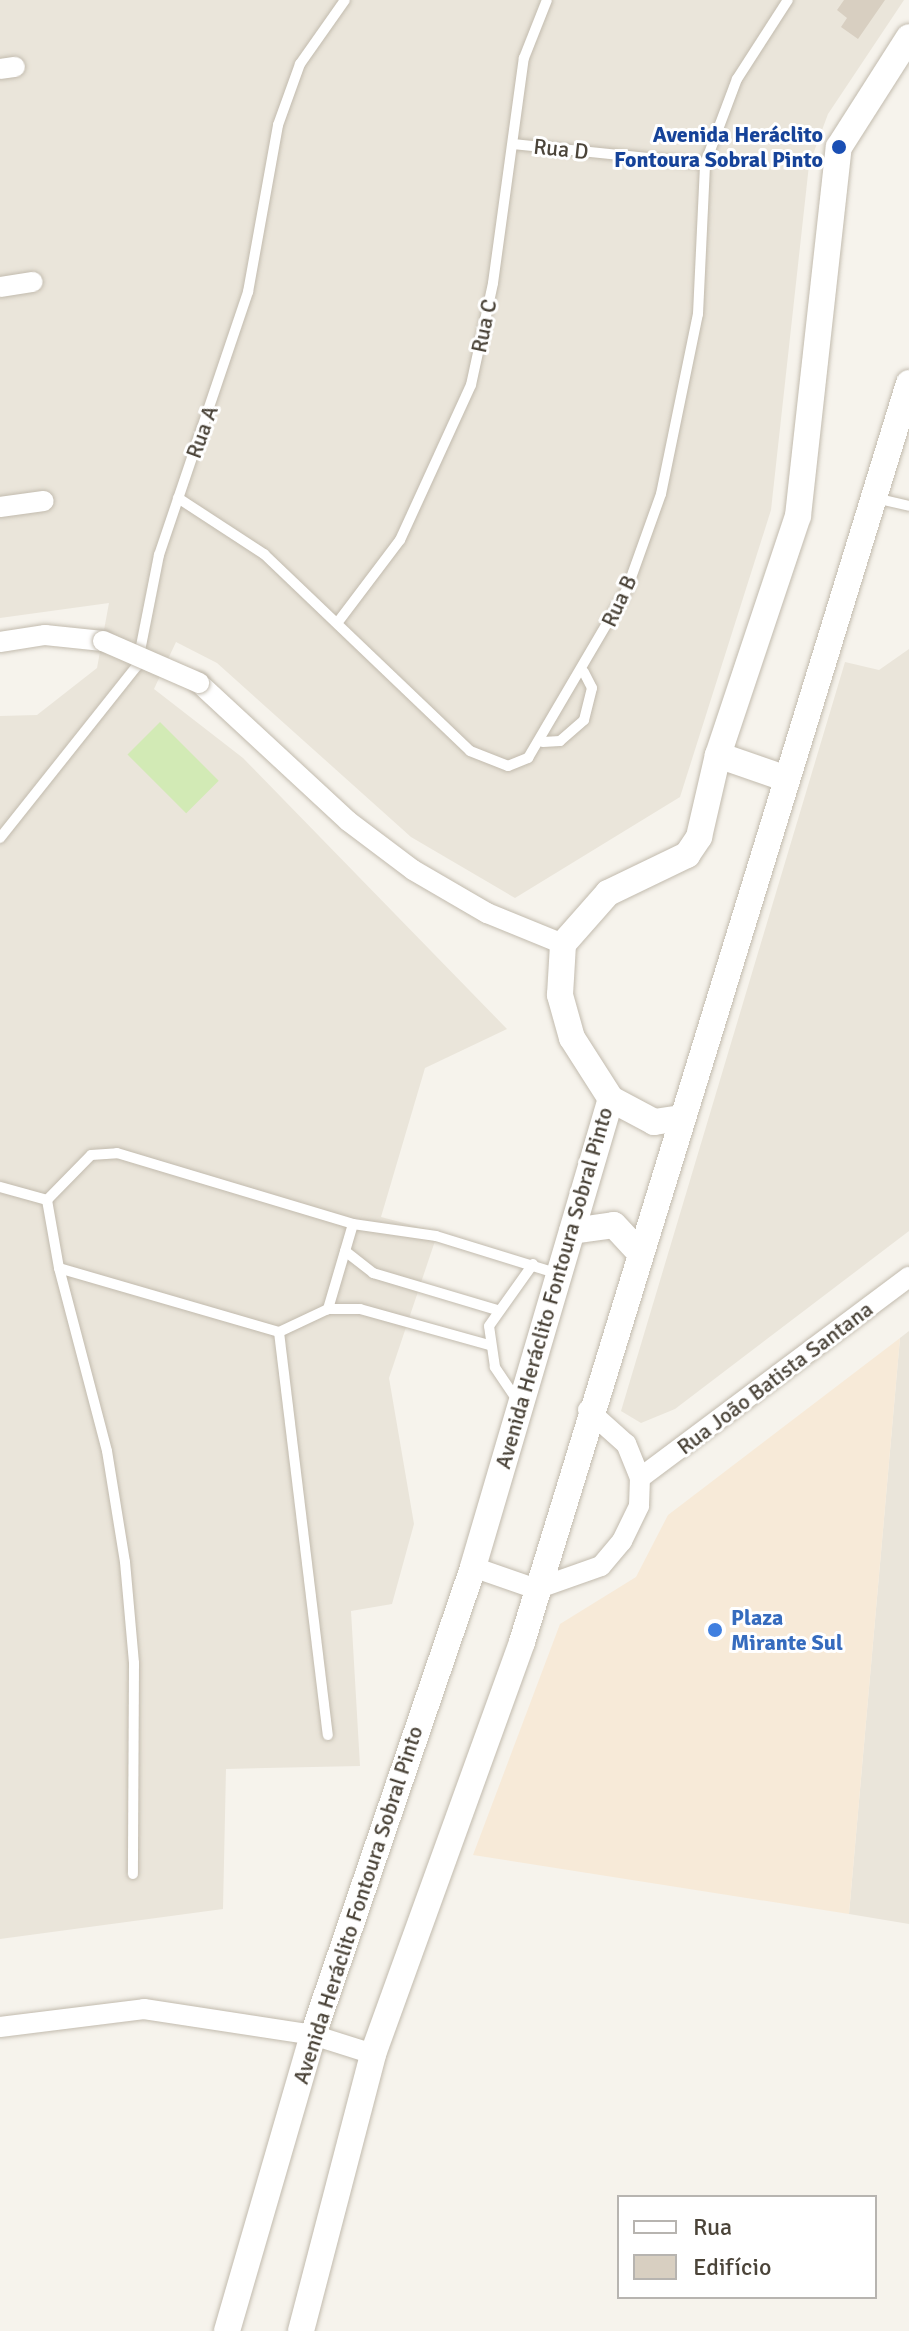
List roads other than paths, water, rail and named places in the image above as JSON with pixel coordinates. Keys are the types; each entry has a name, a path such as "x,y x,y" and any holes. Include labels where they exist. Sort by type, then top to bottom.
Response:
{"street":[{"path":"0,642 45,635 103,641 199,683 348,821 413,870 487,913 563,944 608,893 687,855 699,837 718,755 798,516 839,147 909,37"},
{"path":"0,287 33,282"},
{"path":"301,2331 373,2054 536,1589 588,1410 909,383"},
{"path":"0,507 44,501"},
{"path":"718,755 784,778"},
{"name":"Avenida Heráclito Fontoura Sobral Pinto","path":"227,2331 313,2035 473,1567 611,1099 572,1038 560,995 563,944"},
{"path":"611,1099 654,1122 681,1118"},
{"path":"572,1231 614,1225 639,1252"},
{"name":"Rua João Batista Santana","path":"640,1478 909,1277"},
{"path":"473,1567 536,1589 601,1566 639,1506 640,1478 626,1444 588,1410"},
{"path":"0,2027 144,2009 313,2035 373,2054"}],"lane":[{"name":"Rua A","path":"2,834 137,666 178,498 248,292 278,125 300,64 345,0"},
{"name":"Rua C","path":"338,622 400,540 471,385 513,144 524,58 547,0"},
{"name":"Rua B","path":"178,498 264,554 486,762 508,766 543,742 627,589 674,438 698,314 705,164 737,79 788,0"},
{"name":"Rua D","path":"513,144 705,164"},
{"path":"873,498 909,506"},
{"path":"543,742 560,741 584,720 592,688 584,672"},
{"path":"47,1200 91,1155 117,1153 353,1224 436,1236 560,1274"},
{"path":"0,1187 47,1200"},
{"path":"47,1200 59,1268 107,1451 125,1562 134,1663 133,1874"},
{"path":"328,1309 353,1224"},
{"path":"345,1251 373,1273 497,1310"},
{"path":"521,1405 489,1345 497,1310 533,1264"},
{"path":"59,1268 279,1332 328,1309 360,1309 489,1345"},
{"path":"279,1332 328,1735"}],"place":[{"name":"Avenida Heráclito Fontoura Sobral Pinto","path":"839,147"},
{"name":"Plaza Mirante Sul","path":"715,1630"}]}
